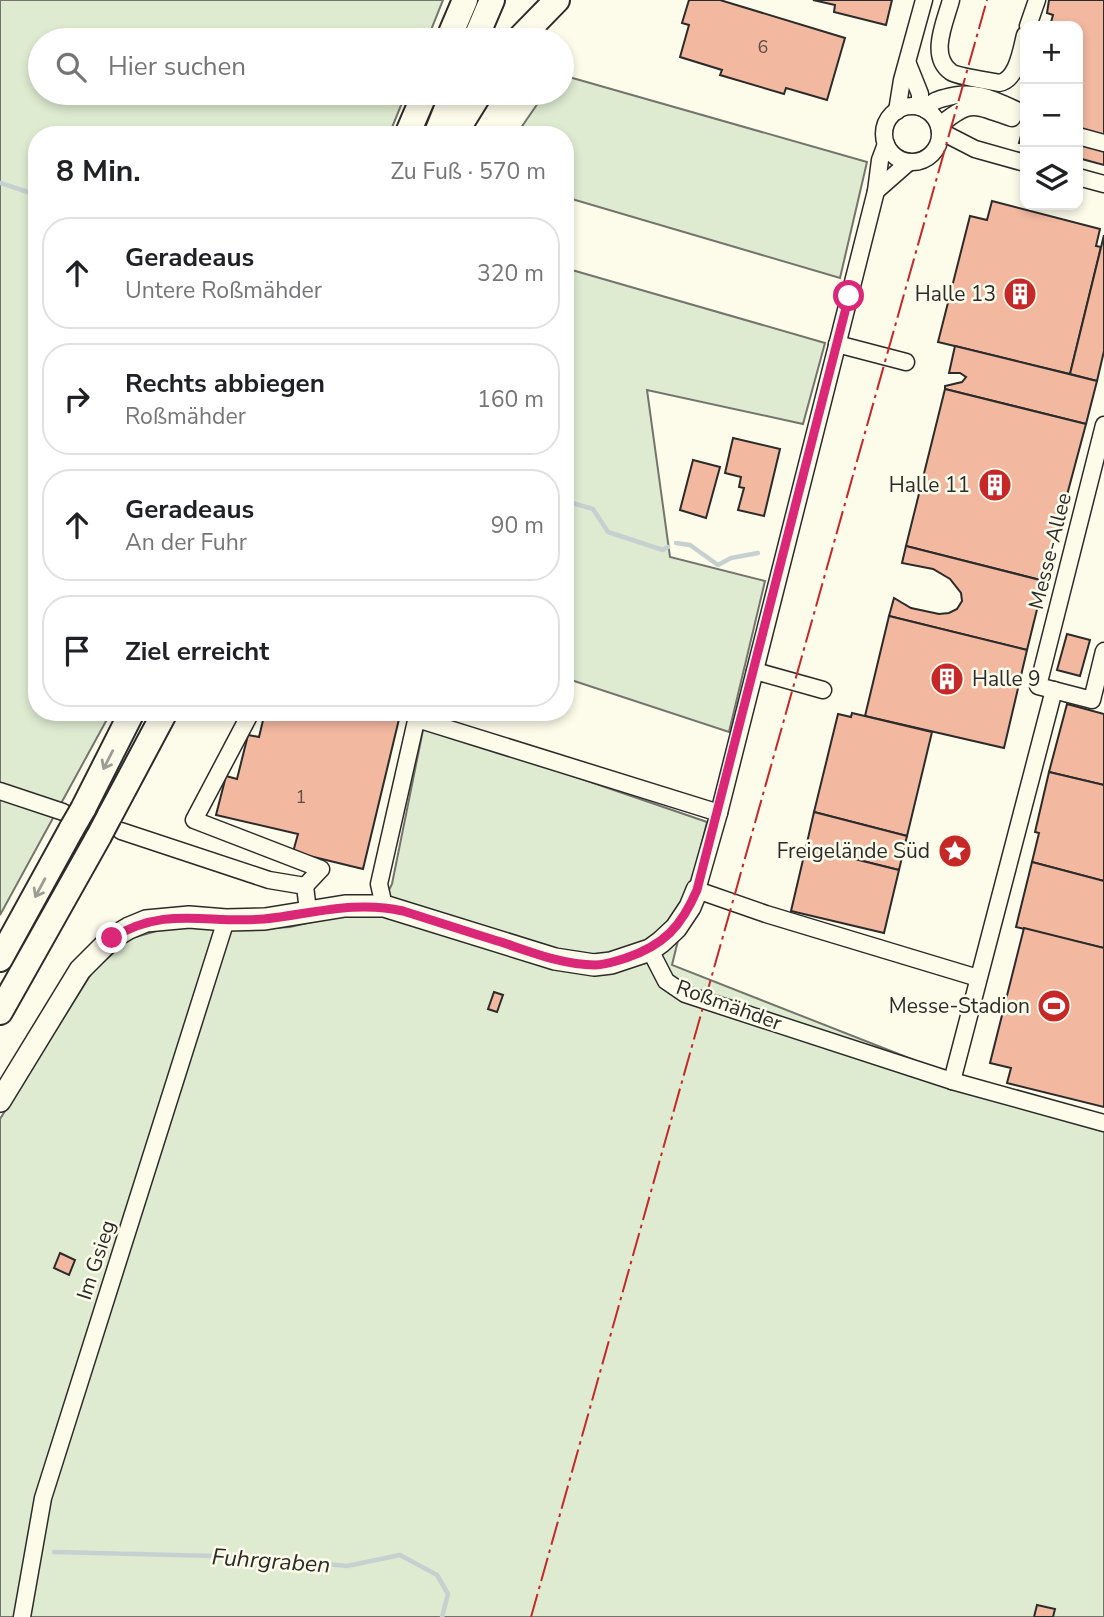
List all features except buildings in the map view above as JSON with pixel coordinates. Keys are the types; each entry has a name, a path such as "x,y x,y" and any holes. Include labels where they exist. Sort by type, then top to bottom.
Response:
{"highway":[{"path":"452,28 465,0"},
{"path":"480,28 492,0"},
{"path":"530,28 557,0"},
{"path":"411,126 420,105"},
{"path":"440,126 448,105"},
{"path":"460,126 473,105"},
{"path":"0,959 73,816 127,721"},
{"path":"0,1012 109,828 161,721"}],"main road":[{"path":"0,1101 80,970 112,938 129,928 163,918 265,919 345,906 384,906 567,961 594,965 611,963 650,950 676,928 697,890"}],"street":[{"path":"924,0 897,111 884,131 886,144 895,156 909,162 923,160 938,144 939,128 959,109 970,105 1020,117"},
{"path":"951,0 939,53 942,62 952,73 999,83 1006,82 1012,77 1020,52"},
{"path":"1030,21 1037,0"},
{"path":"908,64 923,108"},
{"path":"950,96 952,73"},
{"path":"923,108 934,101 967,93 979,94 1020,115"},
{"path":"897,111 912,106 923,108 931,114 939,128 975,149 1020,162"},
{"path":"1083,128 1104,134"},
{"path":"1083,137 1104,143"},
{"path":"886,144 755,671 697,890 766,914 978,978"},
{"path":"930,155 975,149"},
{"path":"876,191 909,162"},
{"path":"1083,178 1104,184"},
{"path":"837,344 906,362"},
{"name":"Messe-Allee","path":"1054,690 1038,686 1104,425"},
{"path":"952,1080 1054,690 1091,700 1104,651"},
{"path":"755,671 823,690"},
{"path":"246,721 194,820 321,869 305,886"},
{"path":"384,906 379,884 417,721"},
{"path":"434,721 719,813"},
{"path":"0,791 73,816"},
{"path":"109,828 269,880 305,886"},
{"path":"305,886 308,911"},
{"name":"Im Gsieg","path":"22,1617 43,1498 226,920"},
{"name":"Roßmähder","path":"650,950 666,981 685,994 952,1080 1104,1123"}],"green space":[{"path":"0,0 443,0 432,28 28,28 28,105 401,105 393,126 28,126 28,721 106,721 0,915"},
{"path":"574,78 867,162 840,278 574,200 574,126 522,126 537,105 574,105"},
{"path":"574,271 825,343 803,424 647,390 670,557 765,581 729,732 574,681"},
{"path":"424,725 707,822 672,965 942,1071 1104,1124 1104,1617 0,1617 0,1119 93,971 129,939 170,927 242,930 290,927 333,917 376,916 392,884"}],"waterway":[{"path":"0,183 28,192"},
{"path":"574,504 593,509 608,532 663,550 668,547"},
{"path":"676,543 690,545 718,565 731,558 758,553"},
{"name":"Fuhrgraben","path":"54,1552 255,1557 347,1566 400,1555 437,1575 448,1594 442,1617"}],"power":[{"path":"531,1617 987,0"}],"place":[{"name":"Halle 13","path":"1020,294"},
{"name":"Halle 11","path":"995,485"},
{"name":"Halle 9","path":"947,679"},
{"name":"Freigelände Süd","path":"955,851"},
{"name":"Messe-Stadion","path":"1054,1006"}],"route":[{"path":"112,938 129,928 163,918 265,919 345,906 384,906 555,959 594,965 611,963 650,950 661,942 676,928 697,890 719,813 849,296"}]}
